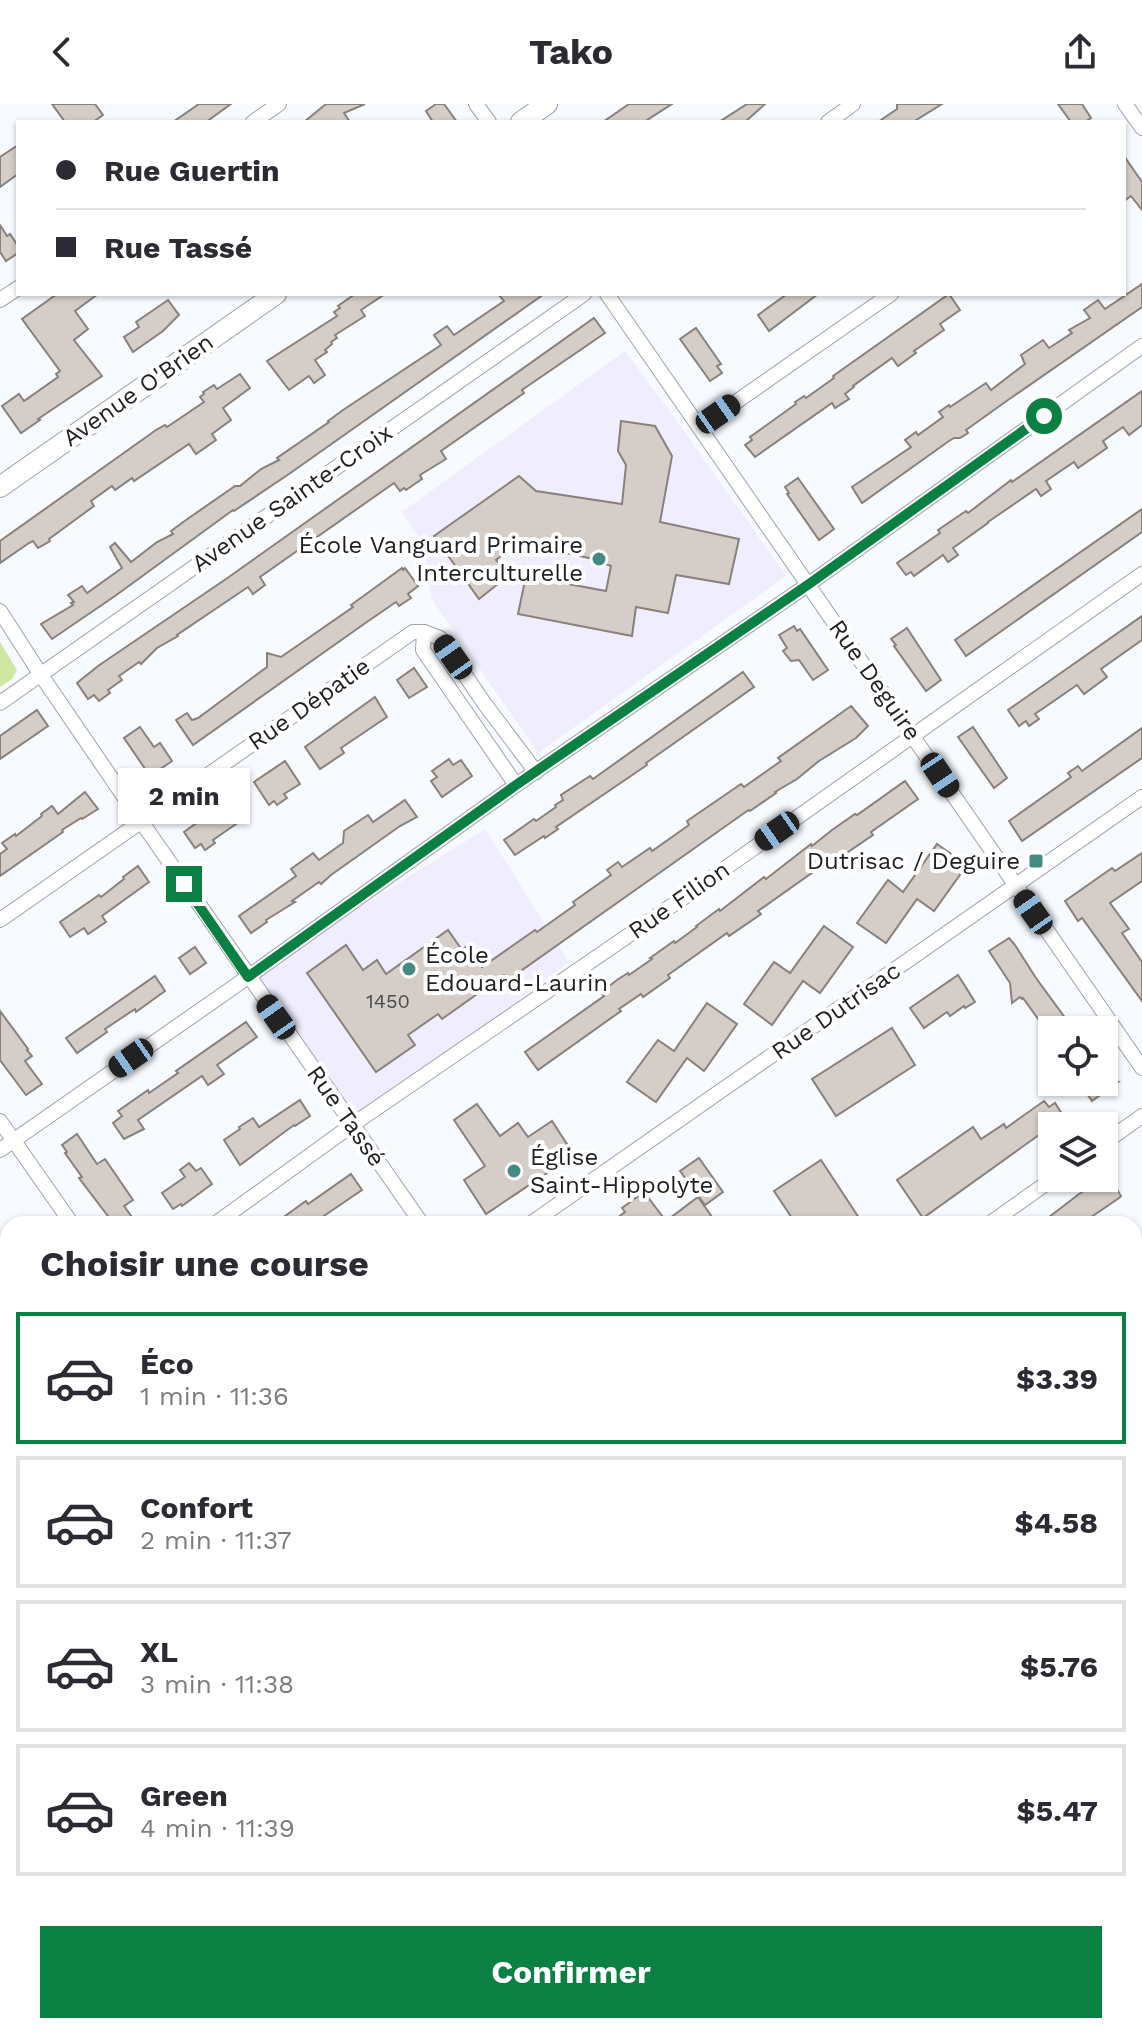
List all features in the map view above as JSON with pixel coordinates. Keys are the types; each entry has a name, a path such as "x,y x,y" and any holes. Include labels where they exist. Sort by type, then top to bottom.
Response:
{"street":[{"path":"256,120 279,104"},
{"path":"524,120 547,104"},
{"path":"831,120 853,104"},
{"path":"1125,104 1141,123"},
{"name":"Avenue O'Brien","path":"0,487 273,296"},
{"name":"Avenue Sainte-Croix","path":"0,703 581,296"},
{"name":"Rue Deguire","path":"608,296 1142,1068"},
{"path":"700,427 888,296"},
{"path":"0,1150 516,785 809,584 1142,346"},
{"name":"Rue Filion","path":"226,1216 1142,574"},
{"name":"Rue Tassé","path":"0,611 141,822 416,1216"},
{"name":"Rue Dépatie","path":"0,920 413,632 424,632"},
{"path":"516,785 423,650 424,632 440,638 536,772"},
{"path":"468,713 484,703"},
{"name":"Rue Dutrisac","path":"541,1216 1142,797"},
{"path":"1118,1133 1142,1116"},
{"path":"0,1121 66,1216"},
{"path":"1000,1216 1038,1189"}],"shaded area":[{"name":"École Vanguard Primaire Interculturelle","path":"625,351 786,576 538,753 432,600 422,542 402,512"},
{"name":"École Edouard-Laurin","path":"485,829 569,962 352,1125 248,977"}],"green space":[{"path":"0,642 17,670 12,679 0,687"}],"building":[{"path":"52,104 95,104 103,115 96,120 64,120"},
{"path":"199,104 231,104 209,120 176,120"},
{"path":"326,104 365,104 344,113 349,120 306,120"},
{"path":"436,104 444,104 456,120 432,120 426,111"},
{"path":"629,104 672,104 647,120 606,120"},
{"path":"747,104 765,104 747,120 722,120"},
{"path":"897,104 942,104 916,120 881,120 897,109"},
{"path":"1058,104 1082,104 1091,118 1088,120 1070,120"},
{"path":"16,146 16,175 0,187 0,157"},
{"path":"1126,159 1142,182 1142,210 1131,196 1126,200"},
{"path":"0,225 16,243 16,254 6,261 0,252"},
{"path":"1142,284 1142,307 966,430 968,433 949,441 862,503 852,487 911,447 905,440 916,432 918,435 943,417 939,412 986,383 991,390 1025,364 1021,355 1043,340 1049,348 1072,333 1069,330 1090,318 1084,310 1098,300 1105,309"},
{"path":"54,296 95,296 75,311 88,329 74,340 102,376 21,433 2,406 19,394 24,401 58,377 56,374 60,371 22,319"},
{"path":"352,296 382,296 361,310 365,316 335,335 337,338 325,350 327,352 315,360 325,375 314,383 309,376 289,390 267,361 337,316 334,312 340,308 338,306"},
{"path":"500,296 541,296 52,639 41,624 73,605 68,595 82,586 87,593 122,568 110,547 115,543 131,562 235,486 240,486 261,469 279,460 277,458 343,410 441,345 434,335 447,326 454,335 504,301"},
{"path":"784,296 815,296 769,331 758,315"},
{"path":"946,296 950,296 960,310 940,324 944,330 898,366 892,358 853,386 845,394 849,399 835,408 832,403 755,457 745,445 752,440 750,437"},
{"path":"168,300 179,315 163,331 133,352 124,337 139,327 136,322"},
{"path":"594,318 605,333 441,451 446,459 420,475 422,479 400,491 394,483 260,577 265,585 253,594 248,587 157,648 141,664 139,662 119,676 122,680 99,701 94,695 88,699 77,683 98,666"},
{"path":"696,328 721,364 717,366 722,373 710,381 680,339"},
{"path":"240,374 250,388 223,408 231,420 212,434 216,440 196,454 189,444 134,481 132,478 115,490 112,486 91,501 94,506 50,541 38,548 33,541 0,563 0,541 156,430 165,425 167,427 204,402 200,397 203,392 214,385 217,389"},
{"path":"1142,391 1142,425 1129,435 1123,427 1103,441 1107,448 1078,468 1074,462 1046,481 1051,489 1041,496 1036,489 988,522 953,548 958,555 948,562 943,555 914,576 911,572 906,575 897,563 940,533 938,530 966,511 968,513"},
{"path":"621,421 655,426 672,456 660,522 739,539 729,584 676,575 668,613 636,607 632,636 518,614 526,576 606,591 611,566 589,558 517,543 496,560 509,575 479,599 434,536 519,476 536,491 622,504 626,465 618,451"},
{"path":"798,478 834,529 819,540 787,494 785,487"},
{"path":"1142,509 1142,532 966,656 955,640"},
{"path":"402,568 418,586 408,594 411,598 399,606 396,602 193,745 176,720 187,713 192,720 198,718 267,667 267,653 281,657"},
{"path":"1142,616 1142,640 1101,669 1107,677 1084,694 1077,685 1035,714 1039,719 1029,726 1026,721 1019,726 1008,710"},
{"path":"794,626 797,631 800,629 828,670 813,680 799,660 791,661 783,651 787,648 779,635"},
{"path":"907,628 941,680 926,691 891,639"},
{"path":"414,668 427,687 409,698 397,680"},
{"path":"743,672 754,687 556,827 558,829 515,855 504,840 556,807 563,800 561,795 590,776 593,779"},
{"path":"375,697 387,717 341,748 344,753 320,769 305,747"},
{"path":"851,706 868,726 856,738 508,980 504,975 442,1019 438,1014 408,1035 415,1045 376,1072 307,973 346,945 363,970 377,960 386,974 448,930 462,950 467,946 482,967 575,905 573,902 611,875 607,870 618,862 622,867 650,848 652,851 689,825 687,821 741,784 744,787 781,761 778,758"},
{"path":"37,710 48,726 0,759 0,736"},
{"path":"140,727 154,747 160,743 172,761 150,776 124,738"},
{"path":"973,727 1007,778 994,788 958,737"},
{"path":"1142,728 1142,758 1022,841 1009,821 1071,777 1068,773 1078,766 1082,771"},
{"path":"449,759 453,765 461,760 472,776 442,797 431,781 437,777 432,771"},
{"path":"285,761 300,784 284,794 287,798 277,805 274,801 269,805 254,782"},
{"path":"905,781 918,799 871,832 873,835 845,854 843,851 758,911 761,914 729,936 727,933 668,975 670,978 619,1009 621,1011 538,1070 525,1052 604,996 604,990 617,980 629,975 764,877 766,879 811,844"},
{"path":"85,792 98,809 62,830 0,876 0,854 7,849 2,843 16,836 52,806 58,814"},
{"path":"230,799 241,815 234,821 236,824 213,840 215,843 205,850 201,844 195,848 184,832"},
{"path":"405,800 417,817 321,884 319,882 251,933 239,916 296,876 291,869 313,853 319,860 343,843 344,831 368,815 373,822"},
{"path":"937,844 967,865 934,911 917,899 886,943 857,923 888,880 903,892"},
{"path":"1142,853 1142,881 1110,903 1129,929 1122,933 1142,962 1142,1001 1082,918 1078,921 1065,901 1112,868 1115,871"},
{"path":"138,866 149,882 102,916 106,922 88,934 84,928 70,937 60,922 99,895 101,897"},
{"path":"824,926 853,947 820,993 803,981 772,1025 744,1004 774,962 790,973"},
{"path":"1009,938 1064,1016 1038,1016 1038,1019 1023,998 1012,1003 1010,983 989,951"},
{"path":"195,947 206,963 190,974 179,958"},
{"path":"958,975 975,1002 950,1016 947,1012 924,1028 910,1008"},
{"path":"155,976 165,991 105,1029 107,1032 77,1053 66,1038"},
{"path":"707,1003 737,1024 704,1071 687,1058 656,1102 627,1082 658,1040 674,1051"},
{"path":"0,1011 28,1049 32,1056 25,1061 42,1084 26,1095 0,1060"},
{"path":"246,1022 257,1037 217,1065 224,1074 208,1085 202,1076 138,1120 144,1129 124,1139 113,1123 122,1116 118,1111 178,1073 176,1071"},
{"path":"892,1028 915,1065 836,1116 812,1079"},
{"path":"300,1100 310,1116 240,1165 224,1140 253,1118 259,1127"},
{"path":"1044,1101 1049,1107 1055,1103 1061,1112 1038,1112 1038,1136 922,1216 897,1180 973,1127 981,1139 1004,1124 1006,1128"},
{"name":"Église Saint-Hippolyte","path":"477,1104 500,1136 518,1123 528,1137 552,1121 574,1155 486,1214 464,1180 485,1166 454,1120"},
{"path":"77,1134 97,1164 105,1159 133,1200 124,1206 131,1216 108,1216 79,1178 82,1177 62,1145"},
{"path":"699,1158 723,1192 705,1205 680,1171"},
{"path":"821,1160 858,1216 791,1216 774,1191"},
{"path":"189,1163 196,1171 201,1168 212,1184 173,1209 162,1193 185,1177 180,1170"},
{"path":"351,1174 362,1190 324,1216 285,1216 306,1201 308,1204"},
{"path":"1118,1191 1121,1196 1093,1216 1050,1216 1082,1192"},
{"path":"644,1192 662,1216 620,1216 625,1212 622,1208"},
{"path":"698,1197 711,1216 673,1216"}],"place":[{"name":"École Vanguard Primaire Interculturelle","path":"599,559"},
{"name":"Dutrisac / Deguire","path":"1036,861"},
{"name":"École Edouard-Laurin","path":"409,969"},
{"name":"Église Saint-Hippolyte","path":"514,1171"}],"route":[{"path":"184,884 248,977 516,785 809,584 1044,416"}]}
